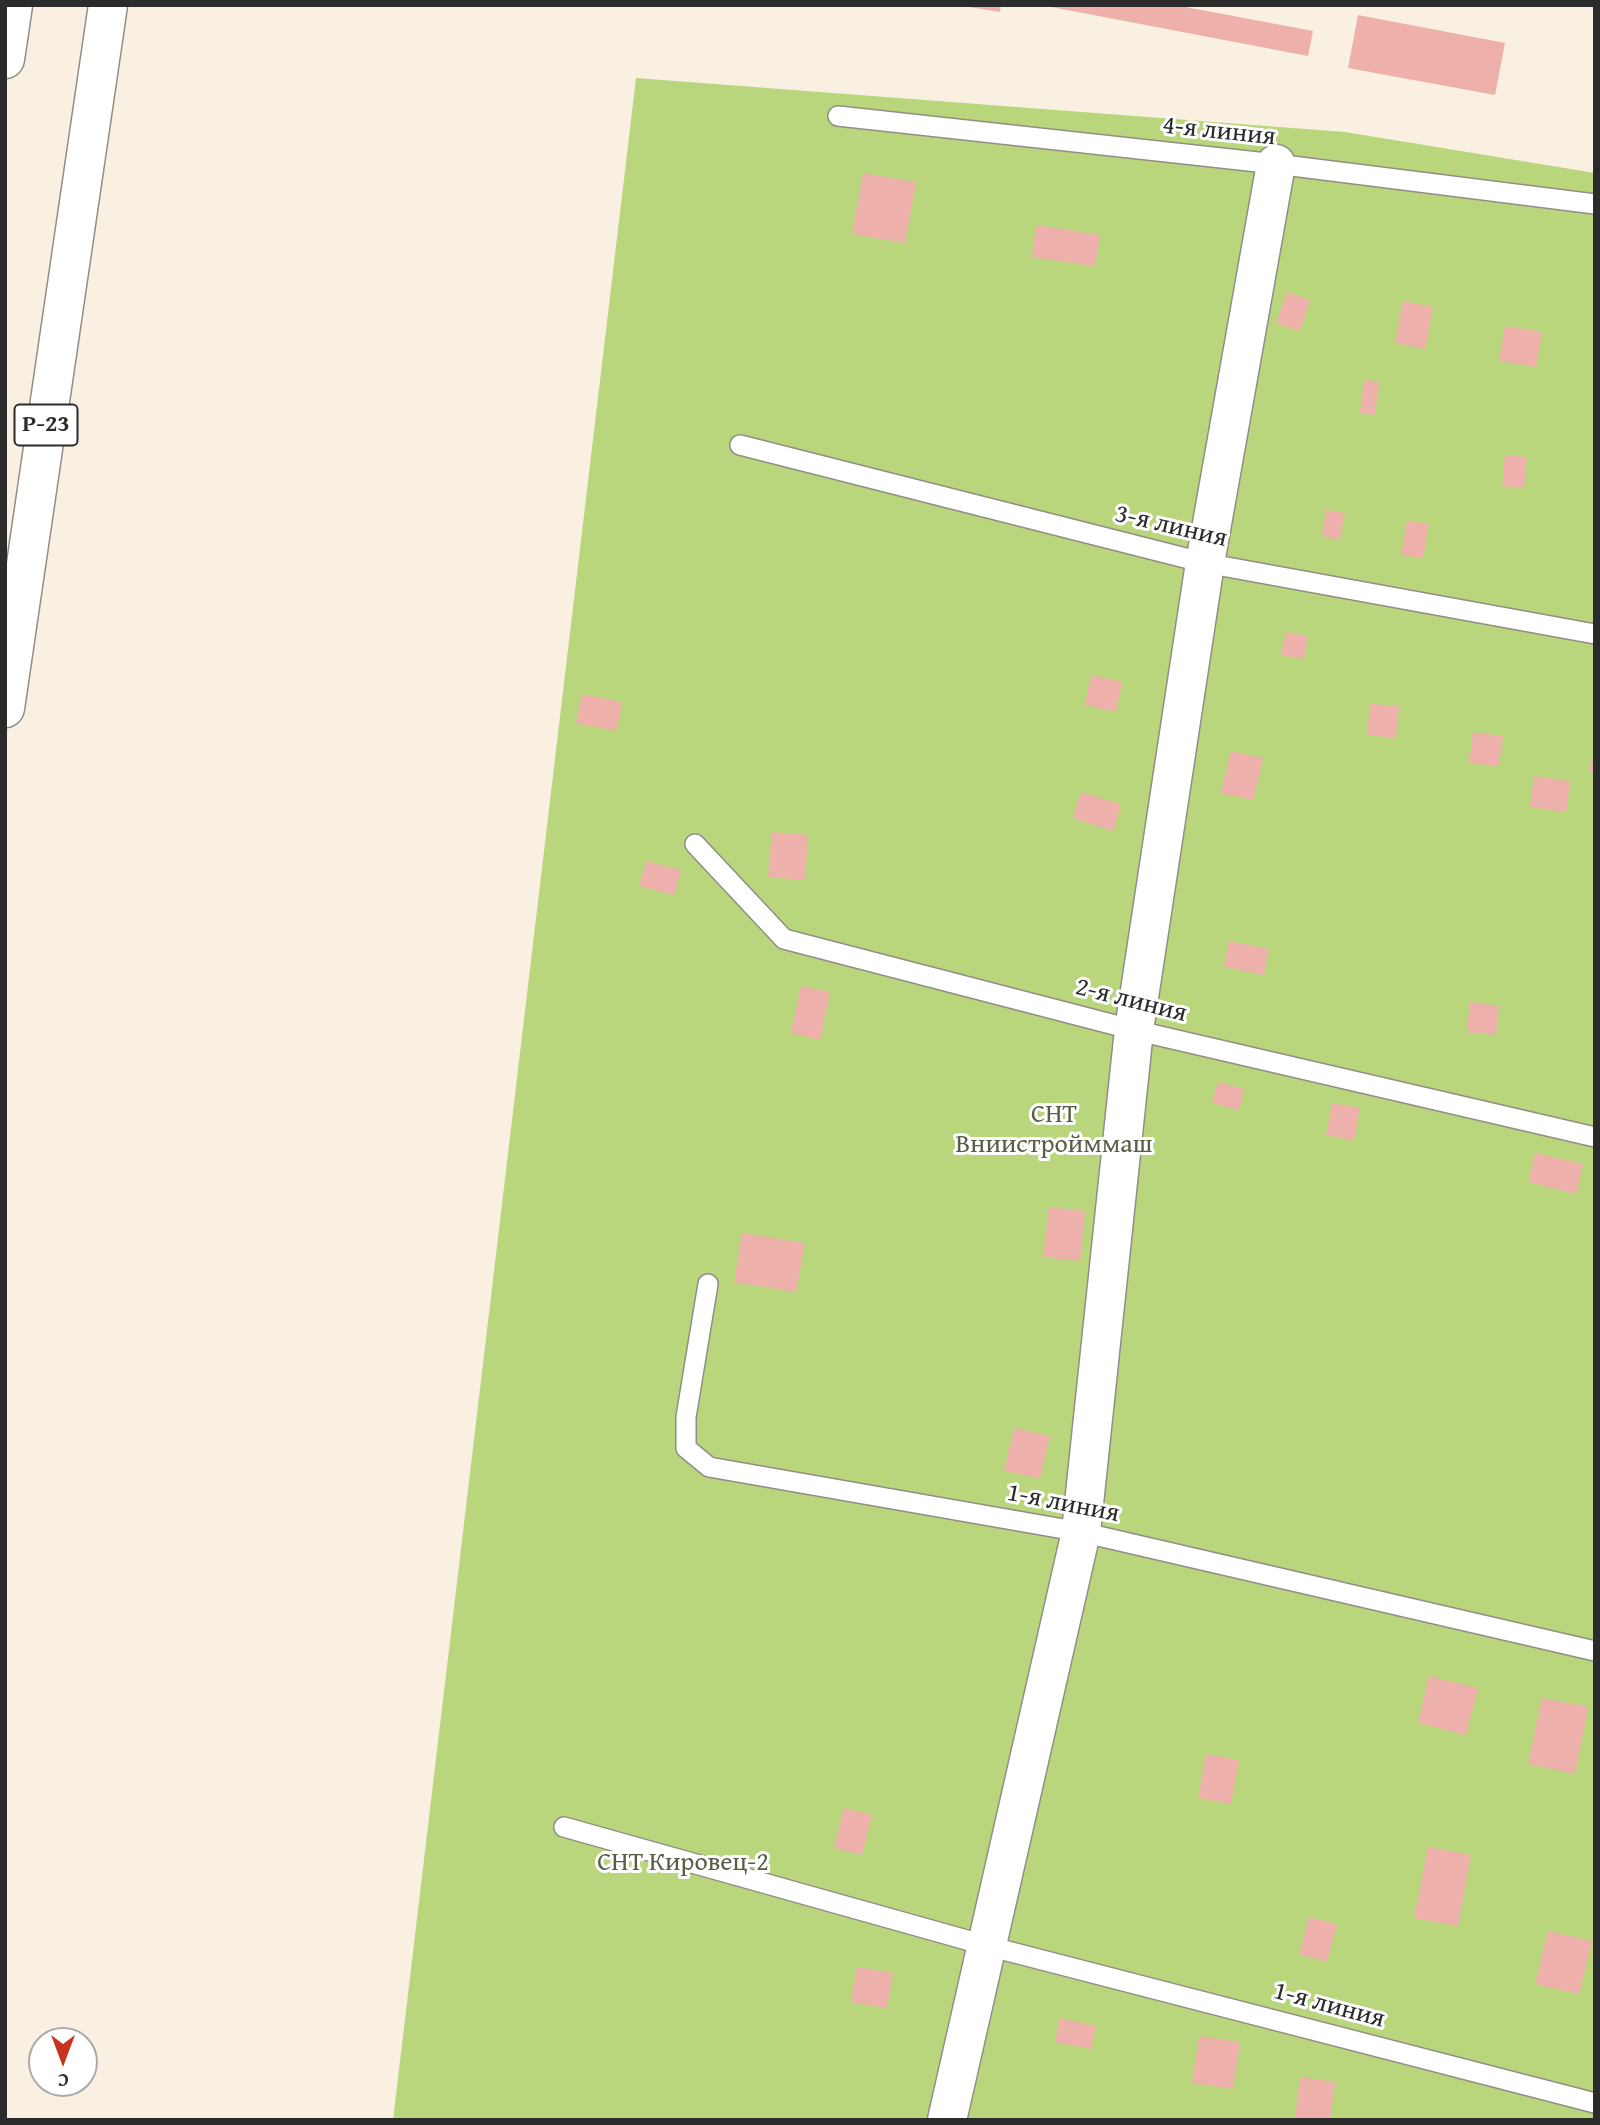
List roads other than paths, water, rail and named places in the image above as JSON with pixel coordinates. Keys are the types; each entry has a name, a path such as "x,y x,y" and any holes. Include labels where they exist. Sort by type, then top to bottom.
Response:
{"main road":[{"path":"5,59 13,5"},
{"name":"Р-23","path":"5,708 108,5"},
{"path":"947,2120 1082,1532 1134,1030 1205,564 1276,164"}],"lane":[{"name":"4-я линия","path":"838,116 1276,164 1595,204"},
{"name":"3-я линия","path":"740,445 1205,564 1595,634"},
{"name":"2-я линия","path":"695,844 784,939 1134,1030 1595,1137"},
{"name":"1-я линия","path":"708,1284 686,1417 686,1448 709,1467 1082,1532 1595,1651"},
{"name":"1-я линия","path":"564,1827 988,1946 1595,2103"}],"park label":[{"name":"СНТ Вниистройммаш","path":"1054,1130"},
{"name":"СНТ Кировец-2","path":"683,1863"}]}
